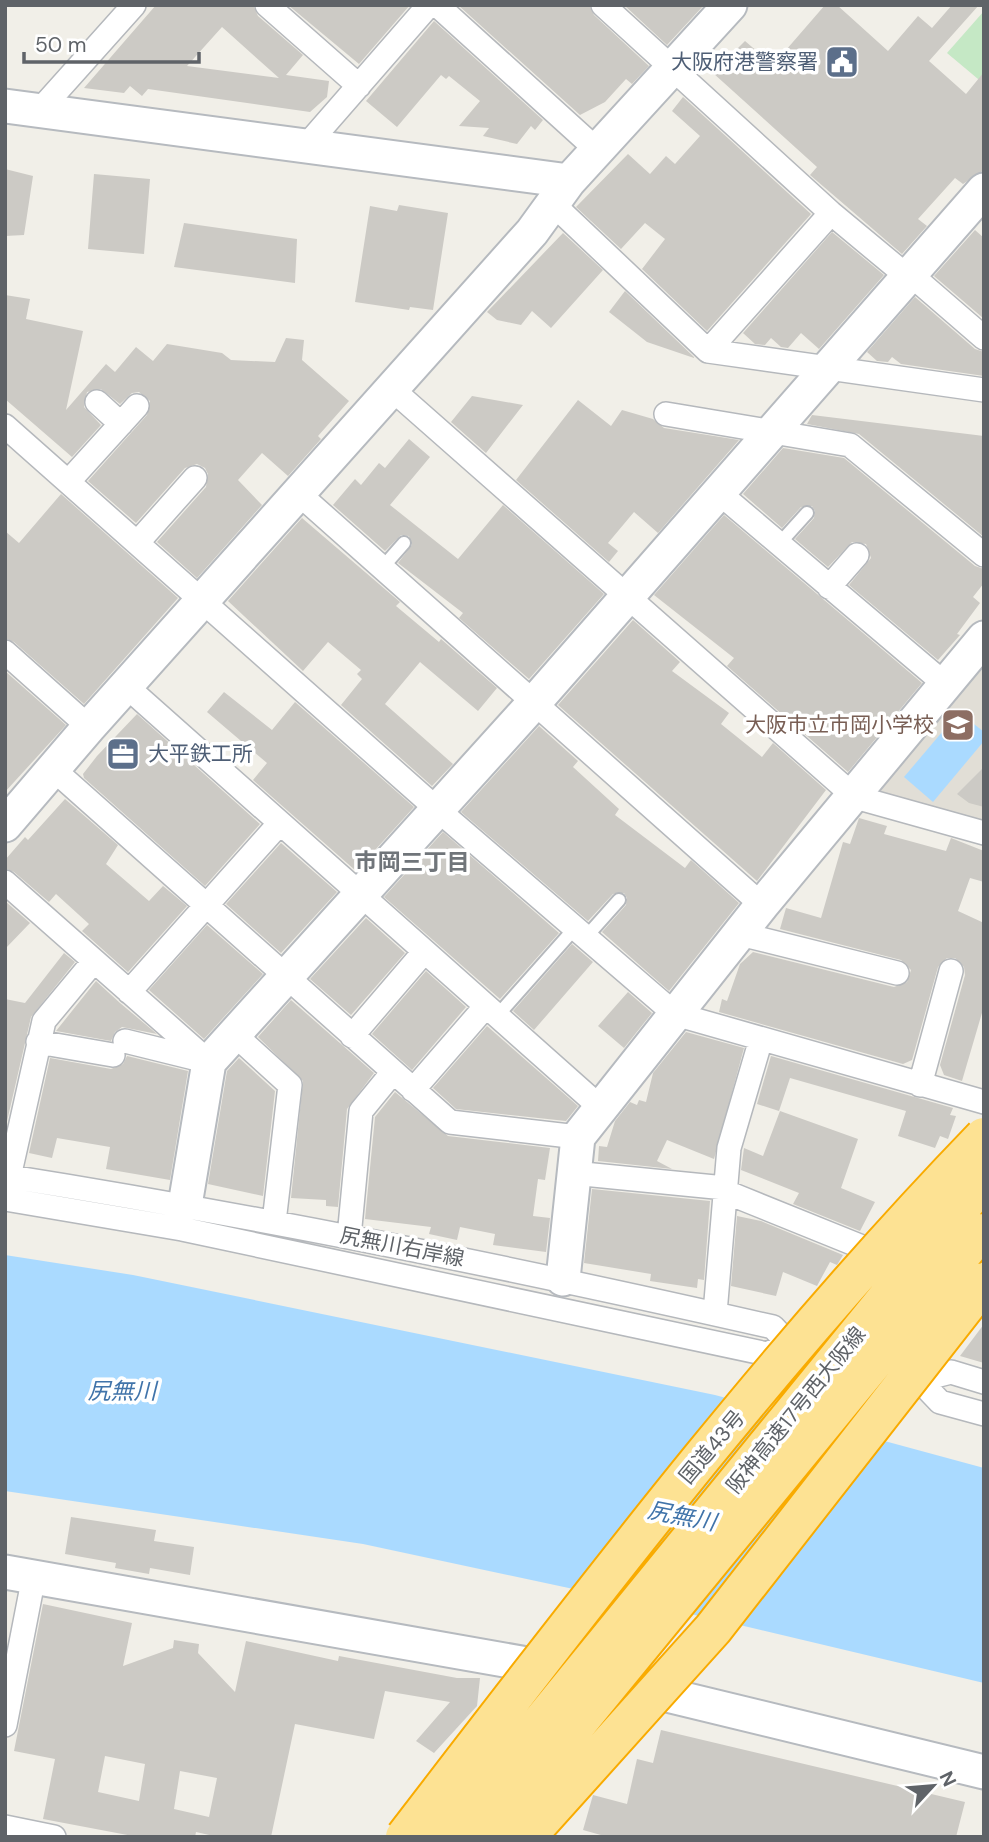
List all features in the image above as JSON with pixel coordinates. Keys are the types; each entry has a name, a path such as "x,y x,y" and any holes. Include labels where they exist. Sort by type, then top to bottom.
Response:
{"highway":[{"name":"国道43号","path":"405,1837 626,1549 894,1231 984,1137"},
{"name":"阪神高速17号西大阪線","path":"484,1837 968,1222 984,1179"},
{"path":"405,1837 716,1475 968,1222"},
{"path":"519,1837 730,1573 968,1222"},
{"name":"阪神高速17号西大阪線","path":"448,1837 968,1222"},
{"path":"526,1837 713,1629 984,1282"}],"street":[{"path":"40,110 134,5"},
{"path":"267,5 359,86"},
{"path":"306,146 429,5"},
{"path":"437,5 597,150"},
{"path":"603,5 831,213 984,338"},
{"path":"5,825 89,727 532,232 561,192 597,150 730,5"},
{"path":"5,106 306,146 561,192 708,351 823,370 984,390"},
{"path":"185,1205 209,1062 533,704 823,370 984,190"},
{"path":"708,351 831,213"},
{"path":"393,390 855,797 984,833"},
{"path":"97,402 121,424"},
{"path":"69,481 136,406"},
{"path":"666,414 850,445 984,555"},
{"path":"5,426 438,810 675,1014 984,1102"},
{"path":"138,542 195,478"},
{"path":"719,492 946,685"},
{"path":"298,493 762,905"},
{"path":"829,587 857,555"},
{"path":"563,1279 578,1137 762,905 855,797 984,638"},
{"path":"5,652 89,727"},
{"path":"126,686 601,1108"},
{"path":"53,769 450,1122 578,1137"},
{"path":"129,992 279,824"},
{"path":"5,882 209,1062"},
{"path":"740,934 897,974"},
{"path":"352,1037 424,952"},
{"path":"94,961 44,1021 38,1042 16,1085 7,1184 182,1229 767,1353 789,1344 919,1381 940,1402 984,1414"},
{"path":"920,1085 951,971"},
{"path":"414,1090 492,1011"},
{"path":"234,1034 289,1085 274,1222"},
{"path":"715,1313 729,1148 761,1039"},
{"path":"38,1042 119,1048 209,1062"},
{"path":"349,1237 361,1111 393,1072"},
{"path":"573,1173 725,1188 731,1194 867,1249"},
{"name":"尻無川右岸線","path":"7,1184 185,1205 563,1279 773,1327 789,1344"},
{"path":"919,1381 951,1372 984,1382"},
{"path":"5,1725 19,1574 577,1673 984,1772"},
{"path":"5,1827 54,1837"}],"lane":[{"path":"779,544 807,513"},
{"path":"382,568 404,544"},
{"path":"492,1011 619,900"}],"shaded area":[{"name":"大阪市立市岡小学校","path":"984,660 984,820 882,794 880,789"}],"green space":[{"path":"984,11 984,84 947,53"}],"water":[{"path":"959,712 984,732 984,741 933,802 904,777"},
{"name":"尻無川","path":"5,1255 133,1275 715,1395 984,1468 984,1683 723,1621 363,1544 5,1491"}],"building":[{"path":"156,5 253,5 258,16 303,55 286,75 329,81 327,97 310,112 148,89 142,96 130,86 124,93 84,88","holes":["222,27 279,78 187,66"]},
{"path":"288,5 410,5 359,64"},
{"path":"458,5 589,5 594,15 649,66 632,84 626,79 605,102 580,115"},
{"path":"624,5 704,5 667,45"},
{"path":"825,5 837,5 888,51 918,16 932,28 952,5 979,5 929,61 966,94 984,72 984,170 963,184 955,178 918,219 927,226 902,254 810,175 817,167 713,73 745,41 773,65"},
{"path":"434,21 543,120 535,130 531,126 517,144 483,136 489,128 459,126 480,101 449,76 446,79 441,75 397,127 366,101"},
{"path":"683,97 811,214 707,331 642,269 665,239 645,223 621,249 576,207 628,154 650,174 666,156 675,164 700,136 672,111"},
{"path":"5,169 33,176 24,235 5,236"},
{"path":"94,174 150,179 144,254 88,249"},
{"path":"399,205 448,213 433,310 410,307 409,310 355,302 370,206 397,211"},
{"path":"184,223 297,239 295,283 174,267"},
{"path":"975,230 984,238 983,318 934,276"},
{"path":"832,232 884,275 819,349 801,333 788,348 781,347 771,338 765,345 755,344 743,333"},
{"path":"563,233 603,270 551,328 532,311 521,325 497,320 487,312"},
{"path":"625,291 694,358 647,342 609,312"},
{"path":"5,295 30,299 26,319 83,331 66,410 106,364 115,372 136,347 153,361 167,344 222,353 231,360 275,362 286,338 304,340 302,360 349,401 318,436 321,439 288,476 262,453 238,480 262,505 197,578 157,542 206,487 208,474 205,468 197,464 185,468 136,523 88,481 147,415 150,401 139,392 132,393 120,404 101,389 87,392 84,407 101,425 72,457 5,399"},
{"path":"915,297 975,349 984,352 984,376 901,364 892,357 888,362 877,361 867,352"},
{"path":"472,396 523,405 486,453 451,422"},
{"path":"578,400 611,426 622,410 653,419 664,428 739,440 658,533 634,512 608,543 618,551 609,562 516,480"},
{"path":"812,415 984,436 984,537 859,434 807,424"},
{"path":"409,439 430,457 390,505 458,559 503,505 604,594 529,679 459,618 463,613 398,563 412,545 409,536 401,535 385,551 333,505 355,479 361,485 379,463 385,468"},
{"path":"783,448 844,458 975,566 984,569 984,583 973,597 980,603 957,634 960,635 938,660 849,585 871,558 866,544 852,542 828,567 795,539 814,518 815,511 812,506 801,507 782,528 743,494"},
{"path":"61,494 178,598 84,704 14,642 5,638 5,531 19,543"},
{"path":"724,515 922,683 848,772 727,666 734,658 654,595"},
{"path":"302,518 400,602 396,606 439,642 441,639 497,688 478,711 420,662 385,704 453,764 432,786 341,705 362,679 357,674 361,670 328,642 303,671 228,601"},
{"path":"633,620 680,662 672,671 729,713 721,724 762,757 773,743 826,790 757,881 558,705"},
{"path":"5,671 66,725 5,792"},
{"path":"224,692 272,730 295,702 414,807 356,871 253,780 267,763 207,712"},
{"path":"137,714 260,824 205,886 84,778 83,774 97,756"},
{"path":"539,726 578,761 573,767 619,809 615,815 685,868 691,860 739,903 669,991 602,932 626,905 627,898 624,893 613,894 588,921 461,812"},
{"path":"984,767 984,807 969,803 957,794"},
{"path":"65,799 118,845 106,864 149,901 163,886 187,906 128,972 82,931 89,924 56,894 49,902 14,872 5,868 5,860 25,837 28,840"},
{"path":"859,818 887,826 884,834 946,851 951,838 984,851 984,882 970,878 958,911 984,923 984,1006 962,1081 944,1075 940,1065 965,975 964,967 955,958 947,958 938,967 912,1060 903,1064 719,1012 722,999 727,1001 740,964 753,952 894,987 907,982 911,970 901,960 780,929 786,908 821,918 843,842 850,844"},
{"path":"443,832 559,933 500,999 384,897"},
{"path":"281,843 337,892 281,953 226,904"},
{"path":"5,901 30,923 5,949"},
{"path":"366,918 405,953 351,1015 310,979"},
{"path":"207,925 263,974 204,1039 149,990"},
{"path":"572,944 593,962 534,1030 513,1011"},
{"path":"64,953 75,962 31,1017 5,1130 5,999 25,1003"},
{"path":"426,971 466,1007 412,1070 372,1034"},
{"path":"96,981 157,1034 122,1027 115,1032 111,1041 56,1031"},
{"path":"628,992 652,1013 624,1048 598,1026"},
{"path":"291,1000 374,1073 347,1109 338,1207 326,1206 326,1200 291,1198 303,1081 258,1037"},
{"path":"487,1026 578,1106 566,1121 456,1109 433,1088"},
{"path":"686,1032 744,1048 714,1159 667,1140 657,1161 672,1169 598,1161 599,1146 607,1147 615,1121 630,1102 637,1105 639,1100 646,1102 653,1073"},
{"path":"127,1056 188,1071 170,1180 106,1169 110,1147 57,1138 52,1158 29,1153 50,1058 111,1069 123,1064"},
{"path":"771,1056 953,1108 950,1115 956,1116 948,1139 940,1136 935,1148 898,1136 906,1111 790,1078 779,1111 757,1104"},
{"path":"239,1058 275,1091 263,1196 208,1184 227,1071"},
{"path":"395,1092 448,1136 550,1148 545,1180 538,1179 533,1216 550,1218 546,1252 493,1245 495,1234 460,1227 457,1240 429,1234 431,1227 365,1219 375,1117"},
{"path":"780,1111 858,1139 841,1188 875,1202 860,1231 793,1204 799,1193 741,1170 744,1148 763,1156"},
{"path":"592,1189 710,1201 704,1280 698,1279 697,1288 650,1281 651,1274 584,1263"},
{"path":"737,1216 761,1221 843,1255 837,1265 830,1262 817,1286 783,1272 776,1296 731,1286"},
{"path":"984,1324 984,1363 960,1356"},
{"path":"71,1517 156,1530 154,1541 194,1547 190,1575 150,1568 149,1574 115,1568 116,1563 65,1554"},
{"path":"43,1604 132,1623 123,1666 173,1648 174,1640 199,1644 198,1653 235,1692 246,1641 338,1661 339,1656 457,1678 480,1678 477,1706 434,1753 416,1741 450,1702 385,1691 374,1739 295,1724 271,1837 218,1837 196,1832 195,1837 138,1837 43,1819 55,1759 14,1751","holes":["105,1756 145,1764 139,1801 98,1792","180,1771 217,1778 209,1817 174,1809"]},
{"path":"661,1730 965,1802 956,1837 608,1837 583,1830 593,1795 627,1804 637,1759 653,1763"}],"place":[{"name":"大阪府港警察署","path":"842,62"},
{"name":"大阪市立市岡小学校","path":"958,725"},
{"name":"大平鉄工所","path":"123,754"}],"district":[{"name":"市岡三丁目","path":"412,862"}]}
